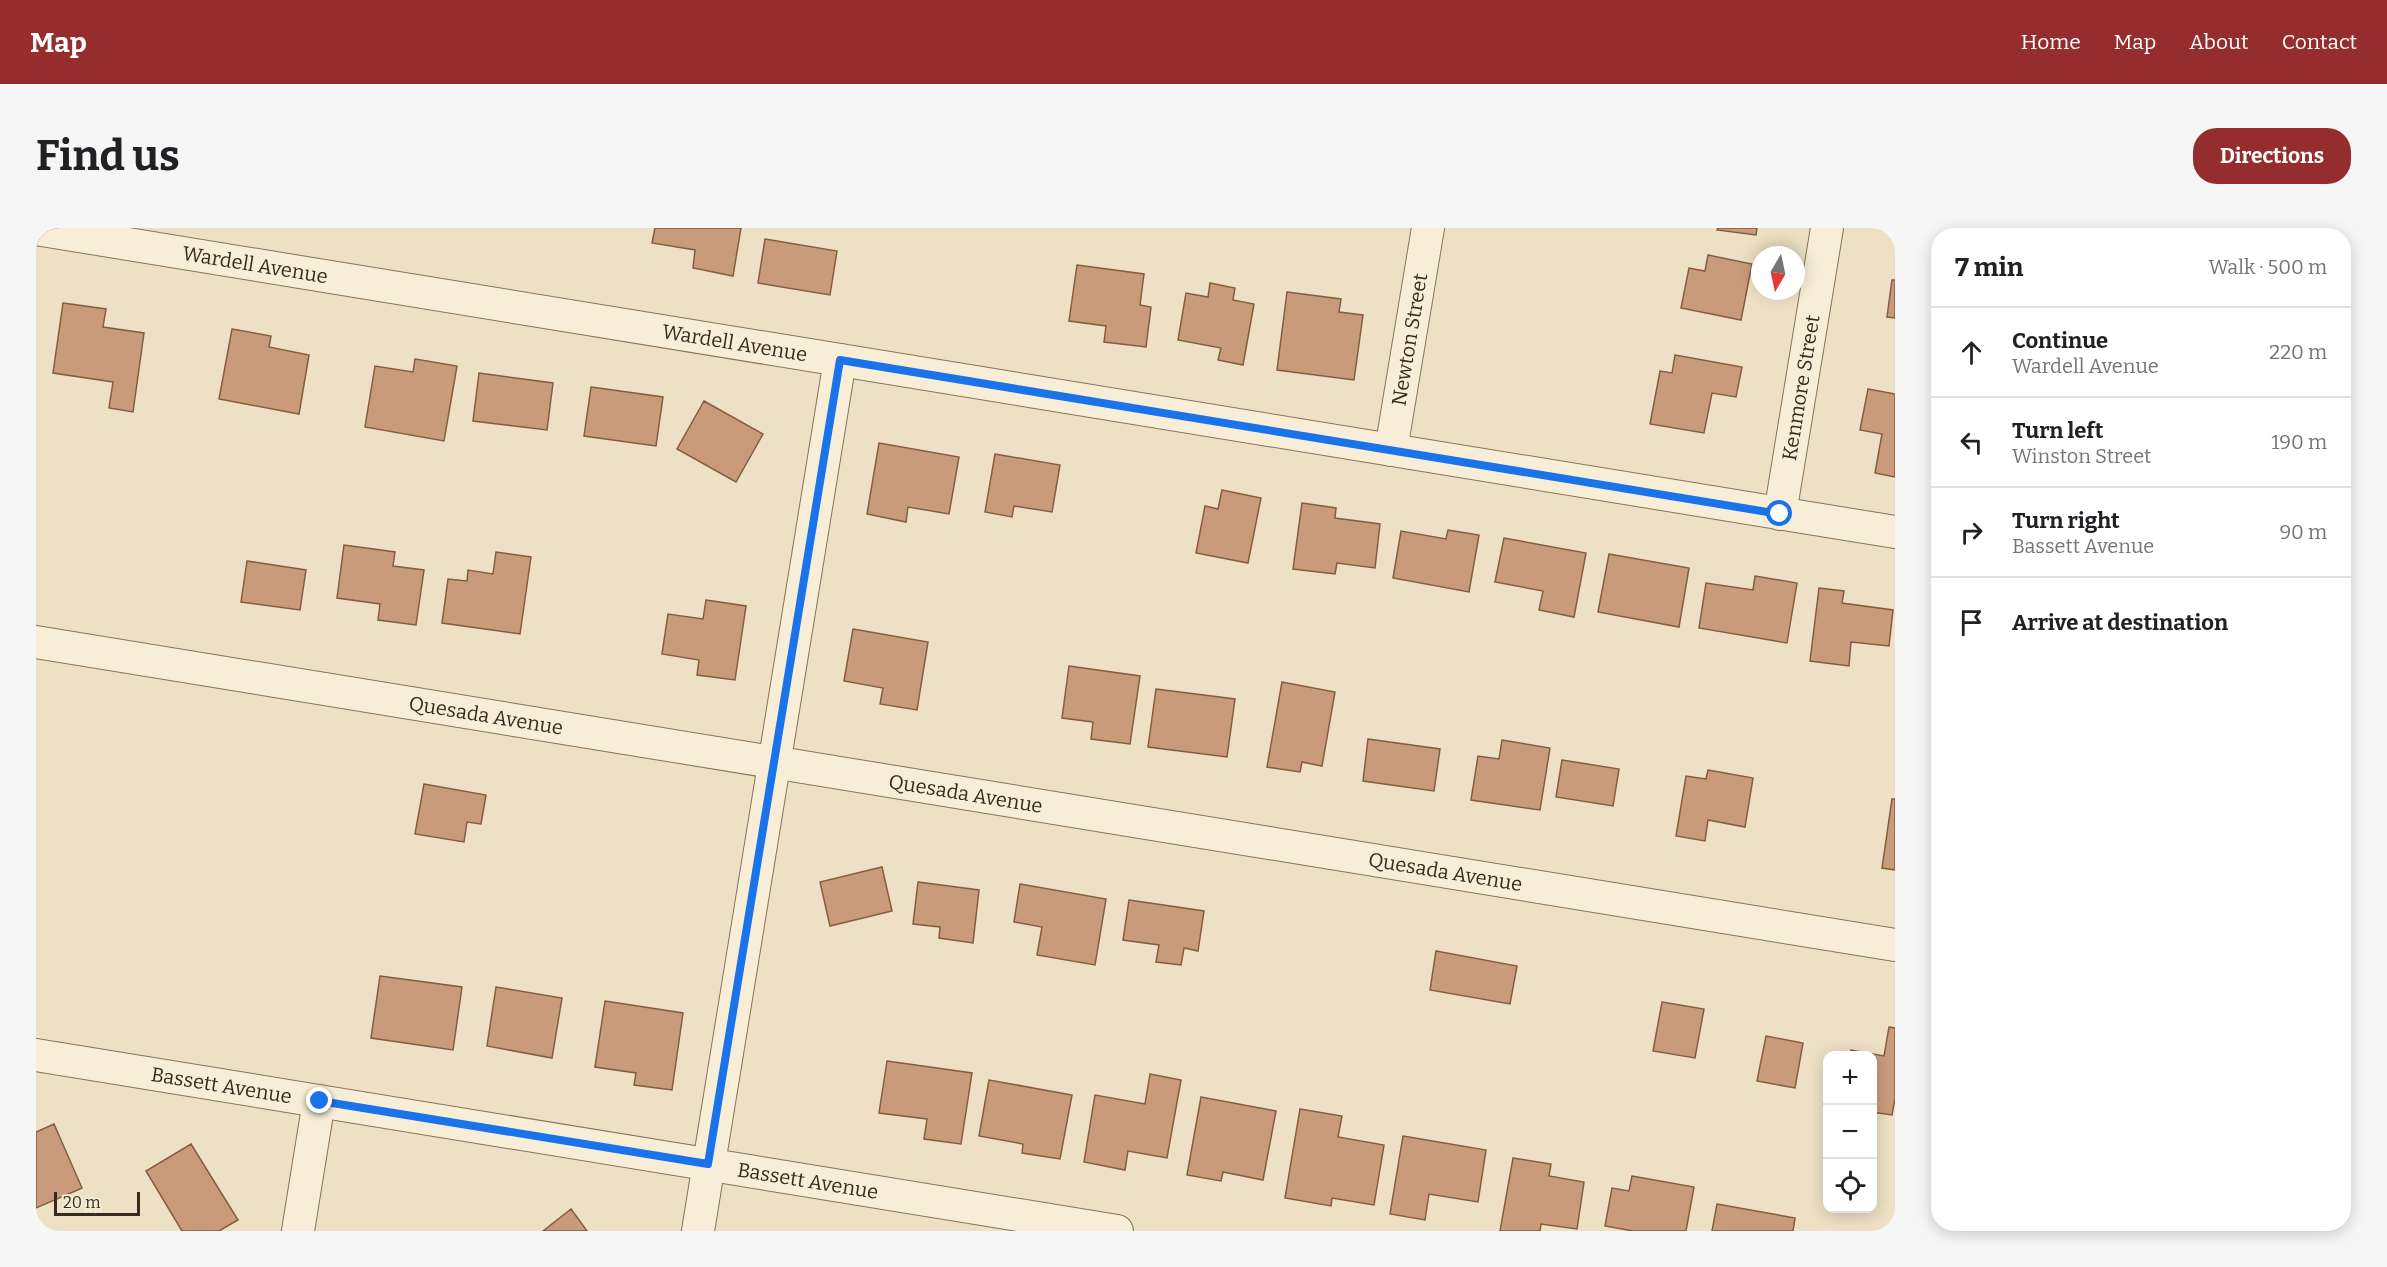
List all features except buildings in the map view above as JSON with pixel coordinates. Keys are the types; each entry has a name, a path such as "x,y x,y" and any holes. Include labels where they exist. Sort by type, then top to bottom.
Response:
{"street":[{"name":"Newton Street","path":"1391,450 1428,228"},
{"name":"Kenmore Street","path":"1780,514 1827,228"},
{"name":"Wardell Avenue","path":"54,230 1895,532"},
{"path":"698,1231 840,360"},
{"name":"Quesada Avenue","path":"36,642 1895,945"},
{"name":"Bassett Avenue","path":"36,1055 1117,1231"},
{"path":"298,1231 320,1101"}],"route":[{"path":"320,1101 708,1164 840,360 1780,514"}]}
